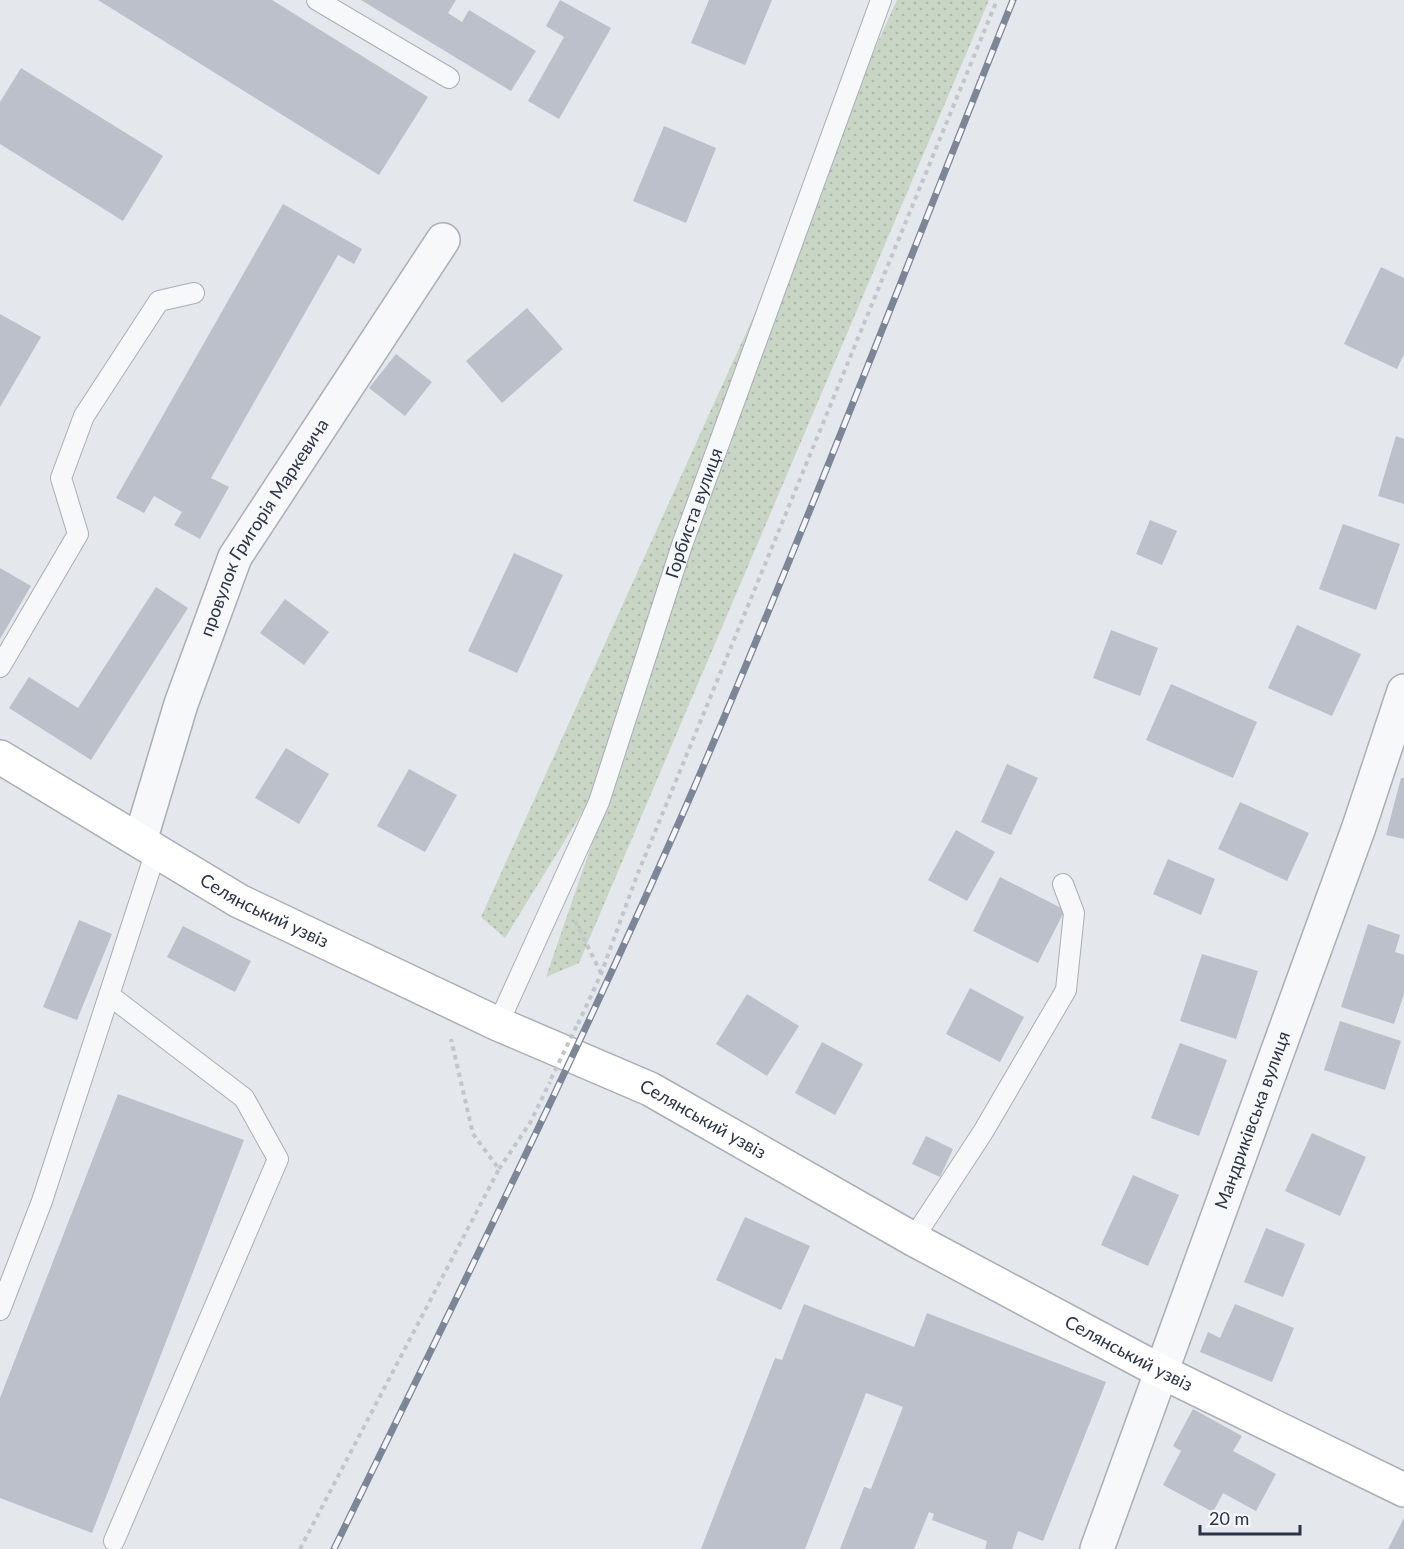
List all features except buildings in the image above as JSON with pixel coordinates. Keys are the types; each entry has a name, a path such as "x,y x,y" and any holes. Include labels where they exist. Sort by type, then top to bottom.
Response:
{"street":[{"name":"провулок Григорія Маркевича","path":"148,846 181,704 235,557 443,240"},
{"name":"Мандриківська вулиця","path":"1097,1549 1359,827 1404,691"},
{"name":"Селянський узвіз","path":"3,766 148,846 239,901 498,1024 650,1089 913,1239 1162,1372 1247,1416 1404,1490"}],"lane":[{"path":"317,0 448,78"},
{"name":"Горбиста вулиця","path":"498,1024 599,802 682,545 881,0"},
{"path":"0,667 78,534 61,478 84,416 159,300 194,293"},
{"path":"0,1310 42,1201 108,995 148,846"},
{"path":"913,1239 983,1132 1066,990 1074,913 1063,884"},
{"path":"108,995 244,1098 278,1159 114,1541"}],"path":[{"path":"300,1549 499,1169 530,1123 601,974 636,878 997,0"},
{"path":"559,889 601,974"},
{"path":"450,1032 472,1134 499,1169"}],"green space":[{"path":"897,0 989,0 579,963 546,977 596,832 588,803 505,938 481,917"}],"railway":[{"path":"334,1549 608,980 694,788 816,494 1013,0"}]}
